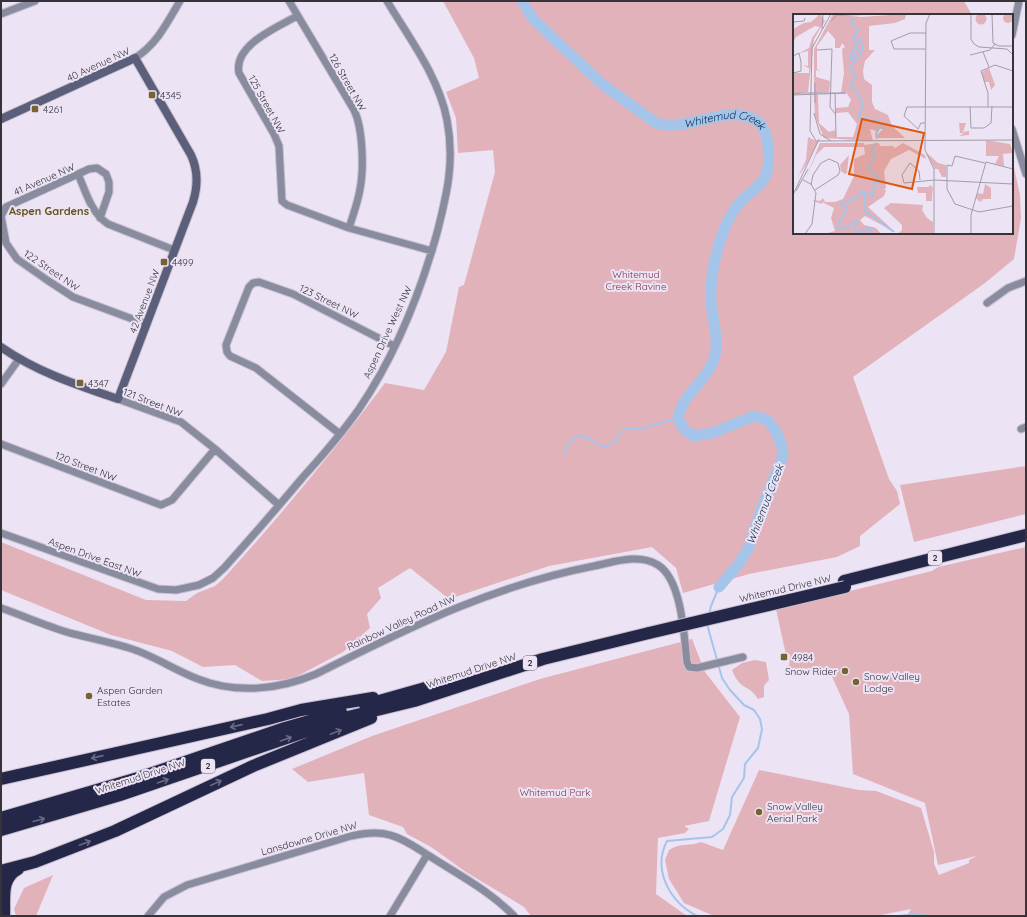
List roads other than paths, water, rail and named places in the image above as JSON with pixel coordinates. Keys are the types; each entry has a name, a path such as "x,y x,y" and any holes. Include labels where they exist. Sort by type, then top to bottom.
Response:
{"highway":[{"name":"Whitemud Drive NW","path":"845,584 1026,535"},
{"name":"Whitemud Drive NW","path":"1,830 120,795 416,695 543,659 648,631 1026,543"},
{"name":"Whitemud Drive NW","path":"1,818 138,778 297,724 416,695"},
{"path":"1,779 268,719 301,710 416,695"},
{"path":"1,871 22,866 115,831 253,766 416,695"},
{"path":"1,772 64,765"},
{"path":"4,916 6,879 12,872 22,866"}],"street":[{"path":"1,14 35,1"},
{"name":"40 Avenue NW","path":"1,119 135,58 157,40 180,1"},
{"name":"126 Street NW","path":"289,1 354,110 360,128 361,184 349,228"},
{"name":"Aspen Drive West NW","path":"185,589 199,585 219,574 340,434 374,386 414,301 432,251 449,184 451,157 447,119 434,83 387,1"},
{"path":"1013,30 1019,1"},
{"name":"125 Street NW","path":"297,16 251,43 242,56 238,67 240,75 274,134 279,146 280,198 287,205 349,228"},
{"name":"42 Avenue NW","path":"118,400 193,202 196,186 196,171 192,155 135,58"},
{"path":"1013,132 1026,174"},
{"name":"41 Avenue NW","path":"1,213 6,207 78,174 97,168 106,174 109,187 100,218"},
{"path":"78,174 93,208 100,218 108,224 174,250"},
{"name":"122 Street NW","path":"1,213 6,243 18,259 74,297 146,324"},
{"path":"349,228 432,251"},
{"path":"987,303 1008,288 1026,281"},
{"name":"123 Street NW","path":"340,434 260,371 230,356 227,352 226,345 247,291 253,283 263,283 293,294 394,346"},
{"name":"121 Street NW","path":"1,347 19,359 47,373 181,422 215,449 279,505"},
{"path":"1,384 19,359"},
{"name":"120 Street NW","path":"1,444 157,504 165,504 172,500 215,449"},
{"name":"Aspen Drive East NW","path":"1,532 150,588 168,590 185,589"},
{"name":"Rainbow Valley Road NW","path":"1,608 69,633 130,648 198,679 214,684 248,689 266,688 296,682 316,674 416,624 492,593 528,581 578,569 633,559 648,560 658,565 669,576 677,598 687,665 691,668 697,668 743,657"},
{"name":"Lansdowne Drive NW","path":"148,916 164,897 187,884 360,834 375,832 391,835 404,840 494,898 514,916"},
{"path":"390,916 428,855"}],"waterway":[{"name":"Whitemud Creek","path":"522,1 533,19 602,84 656,123 668,125 681,124 734,115 746,116 757,121 764,129 768,145 769,159 765,178 740,202 733,211 725,227 716,254 711,292 716,337 716,352 714,359 711,367 684,402 680,409 678,418 684,429 694,436 712,433 754,416 767,420 776,431 782,447 783,456 763,505 748,549 738,565 719,587"},
{"path":"565,454 569,443 578,436 586,437 598,444 607,446 616,440 620,433 626,429 641,429 678,418"},
{"name":"Whitemud Creek","path":"709,615 719,587"},
{"name":"Whitemud Creek","path":"697,916 687,910 679,902 666,884 663,874 663,852 667,841 712,837 723,829 730,815 732,797 744,778 745,764 758,748 762,729 760,719 754,710 744,705 730,690 722,678 707,624"},
{"name":"Whitemud Creek","path":"899,916 915,914 928,916"}],"place":[{"name":"4345","path":"152,95"},
{"name":"4261","path":"35,109"},
{"name":"4499","path":"164,262"},
{"name":"4347","path":"80,383"},
{"name":"4984","path":"784,657"},
{"name":"Snow Rider","path":"845,671"},
{"name":"Snow Valley Lodge","path":"856,682"},
{"name":"Aspen Garden Estates","path":"89,696"},
{"name":"Snow Valley Aerial Park","path":"759,812"}],"district":[{"name":"Aspen Gardens","path":"49,211"}],"park label":[{"name":"Whitemud Creek Ravine","path":"636,280"},
{"name":"Whitemud Park","path":"555,792"}]}
